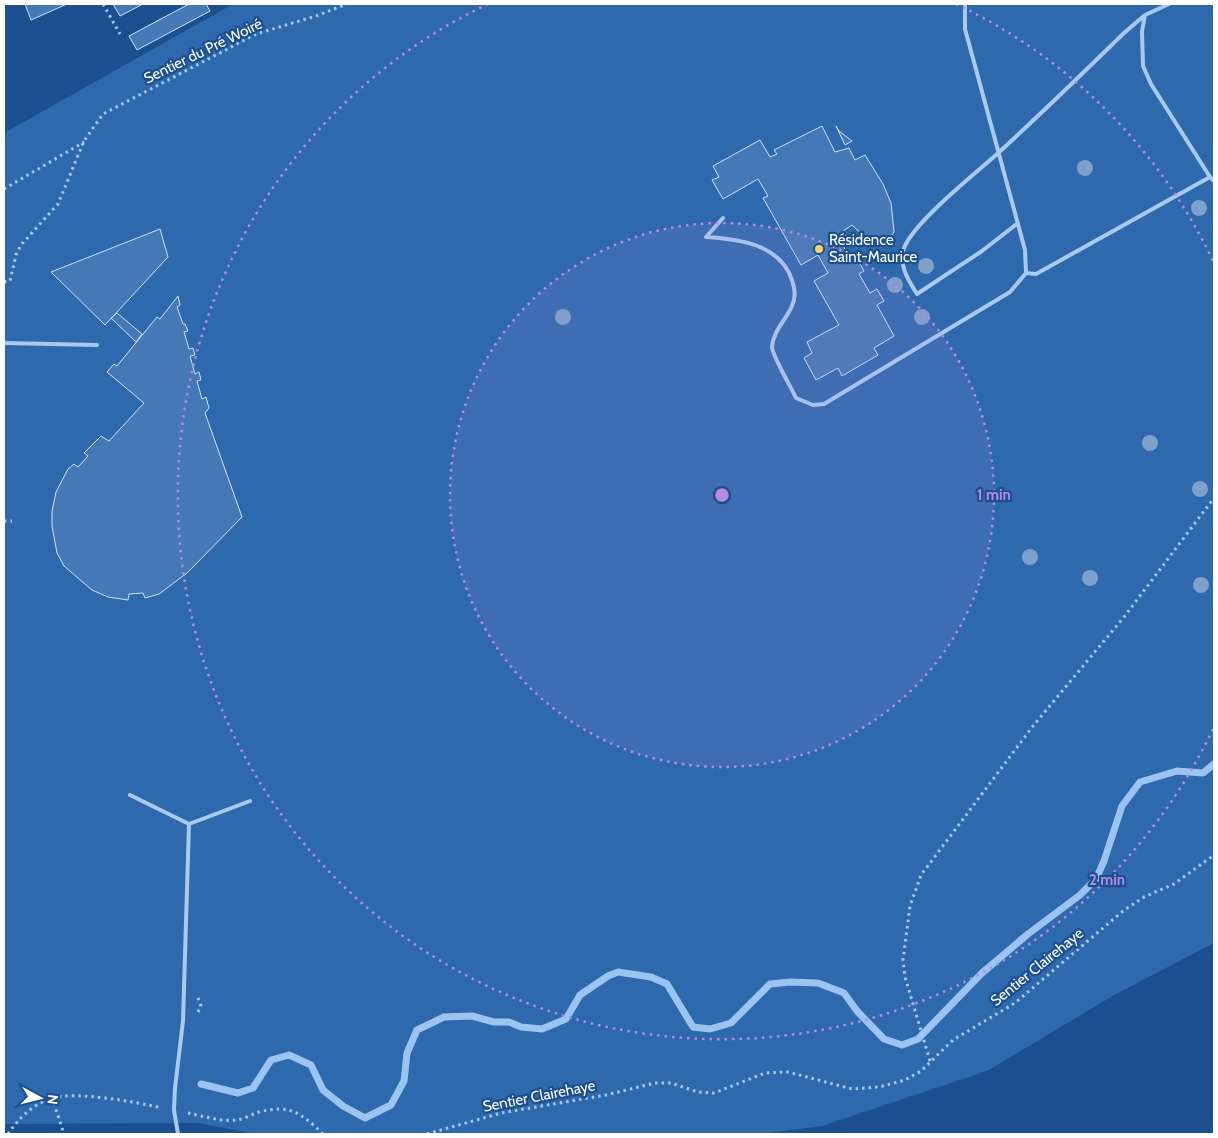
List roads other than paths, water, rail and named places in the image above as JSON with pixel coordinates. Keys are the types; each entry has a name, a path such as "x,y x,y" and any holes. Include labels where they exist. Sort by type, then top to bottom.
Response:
{"lane":[{"path":"723,218 706,237 738,240 761,247 777,257 789,271 795,292 792,306 775,334 772,348 796,398 813,405 824,404 1010,292 1026,273 1026,250 964,29 965,4"},
{"path":"1018,222 982,251 917,294 902,265 904,248 925,219 1146,15 1169,4"},
{"path":"1146,15 1142,31 1143,66 1151,84 1210,178 1214,181"},
{"path":"1026,273 1036,274 1210,178"},
{"path":"4,343 98,345"},
{"path":"130,795 188,824 250,801"},
{"path":"178,1134 174,1110 183,1021 188,824"}],"waterway":[{"path":"201,1084 238,1093 253,1088 271,1060 289,1055 311,1065 323,1090 343,1106 365,1118 391,1105 404,1081 407,1053 417,1030 444,1017 472,1016 494,1022 509,1022 521,1027 542,1029 566,1019 580,995 608,976 618,972 651,977 667,984 693,1027 710,1029 731,1023 770,984 790,982 818,983 844,993 857,1011 884,1039 902,1045 918,1039 982,973 1028,934 1080,895 1096,879 1122,806 1140,782 1177,771 1203,773 1214,764"}],"place":[{"name":"Résidence Saint-Maurice","path":"819,249"}]}
